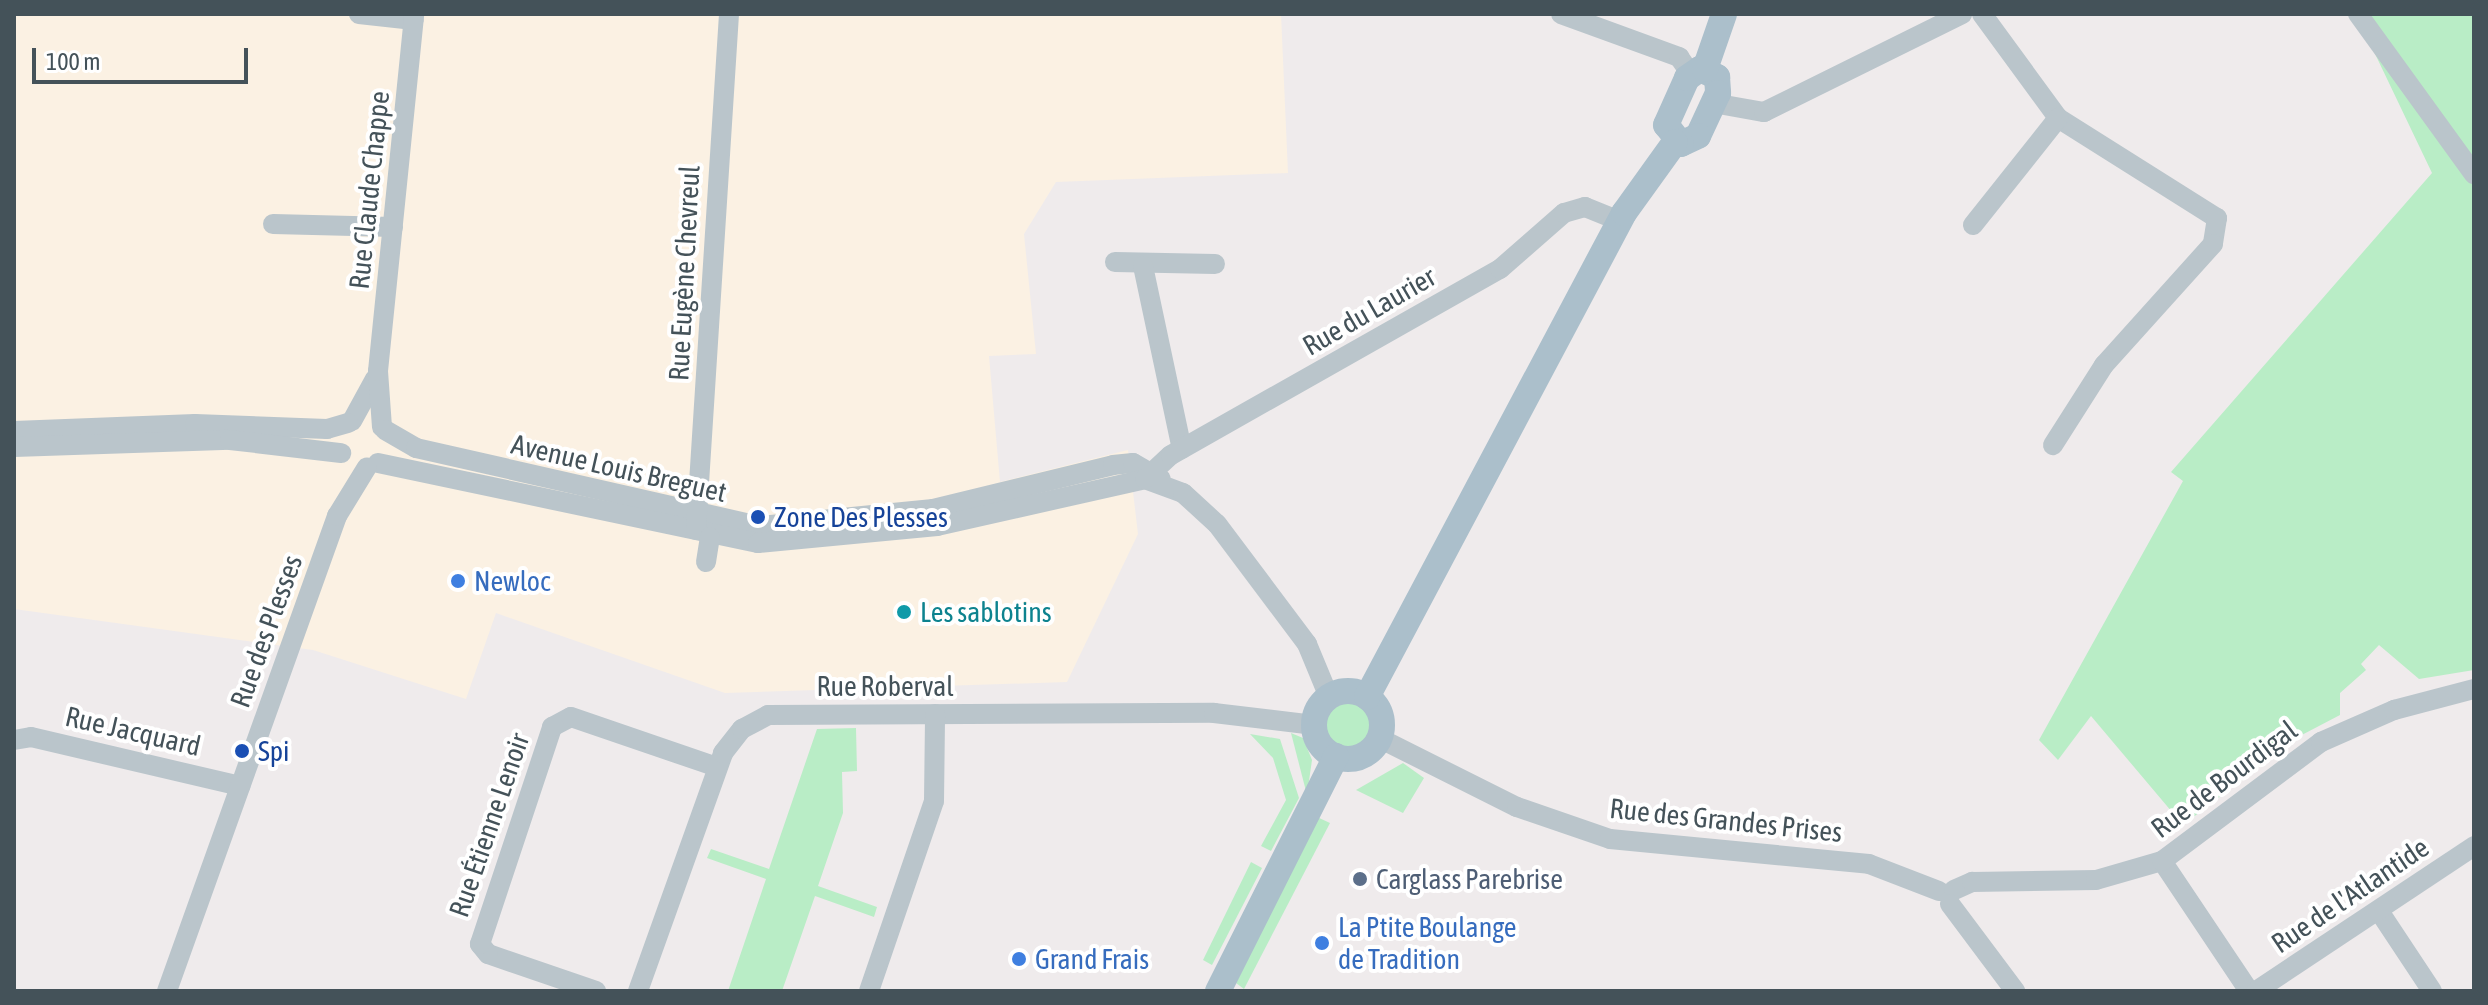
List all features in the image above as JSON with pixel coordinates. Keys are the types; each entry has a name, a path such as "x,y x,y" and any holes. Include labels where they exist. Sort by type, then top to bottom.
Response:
{"main road":[{"path":"1675,142 1666,125 1698,71 1719,25"},
{"path":"1675,142 1693,141 1720,85 1698,71"},
{"path":"1367,697 1620,221 1675,142"},
{"path":"1353,691 1367,697 1380,715 1379,738 1364,754 1336,756 1318,740 1314,725 1329,697 1353,691"},
{"path":"1218,991 1336,756"}],"street":[{"path":"359,14 414,17"},
{"name":"Rue Eugène Chevreul","path":"706,562 701,529 729,14"},
{"path":"1561,14 1679,57 1698,71"},
{"path":"1713,103 1764,112 1962,14"},
{"path":"1982,14 2058,118 2213,212 2218,227 2213,244 2104,365 2053,445"},
{"path":"2358,14 2474,174"},
{"name":"Rue Claude Chappe","path":"373,465 388,444 383,428 378,371 414,17"},
{"path":"1973,225 2058,118"},
{"name":"Rue du Laurier","path":"1148,475 1182,449 1500,269 1564,213 1585,207 1620,221"},
{"path":"273,224 393,227"},
{"path":"1115,262 1143,266 1198,258 1215,264"},
{"path":"1143,266 1182,449"},
{"name":"Rue Claude Chappe","path":"342,455 350,422 378,371"},
{"path":"14,431 195,424 327,429 350,422"},
{"name":"Avenue Louis Breguet","path":"350,422 383,428 416,448 701,529"},
{"path":"14,447 230,440 342,455"},
{"name":"Avenue Louis Breguet","path":"342,455 373,465 701,529 847,539 1148,475"},
{"name":"Rue des Plesses","path":"167,991 337,516 342,455"},
{"name":"Rue des Plesses","path":"337,516 373,465"},
{"path":"1148,475 1170,487 1226,536 1307,644 1329,697"},
{"name":"Rue de Bourdigal","path":"1948,895 1972,882 2096,880 2162,861 2321,742 2394,710 2474,689"},
{"name":"Rue Roberval","path":"638,991 717,767 732,739 768,715 1214,713 1314,725"},
{"path":"869,991 934,801 935,714"},
{"name":"Rue Étienne Lenoir","path":"596,991 488,954 480,944 552,727 571,717 717,767"},
{"name":"Rue Jacquard","path":"14,740 31,737 240,786"},
{"name":"Rue des Grandes Prises","path":"1379,738 1517,807 1610,839 1869,864 1948,895"},
{"name":"Rue de l'Atlantide","path":"2256,991 2474,846"},
{"path":"2162,861 2249,991"},
{"path":"1948,895 2015,991"},
{"path":"2379,911 2432,991"}],"shaded area":[{"path":"14,14 1281,14 1288,173 1056,182 1024,234 1036,354 989,356 1000,482 1128,450 1138,534 1067,682 725,693 496,613 466,699 313,650 14,609"}],"green space":[{"path":"2356,14 2474,14 2474,670 2419,679 2379,645 2361,664 2366,670 2340,693 2340,715 2296,738 2183,825 2091,716 2058,760 2039,740 2183,481 2171,472 2432,173"},
{"path":"1348,701 1364,708 1371,724 1364,740 1348,747 1332,740 1325,724 1332,708"},
{"path":"856,728 857,771 842,772 843,813 818,886 877,907 874,917 815,896 782,991 728,991 766,879 707,858 711,849 769,869 817,729"},
{"path":"1291,733 1303,738 1312,760 1307,795"},
{"path":"1250,734 1280,739 1299,798 1271,851 1261,846 1286,800 1273,758"},
{"path":"1403,763 1424,778 1403,813 1356,790"},
{"path":"1317,817 1330,823 1244,989 1236,983"},
{"path":"1251,862 1262,868 1212,965 1203,960"}],"place":[{"name":"Zone Des Plesses","path":"758,517"},
{"name":"Newloc","path":"458,581"},
{"name":"Les sablotins","path":"904,612"},
{"name":"Spi","path":"242,751"},
{"name":"Carglass Parebrise","path":"1360,879"},
{"name":"La Ptite Boulange de Tradition","path":"1322,943"},
{"name":"Grand Frais","path":"1019,959"}]}
